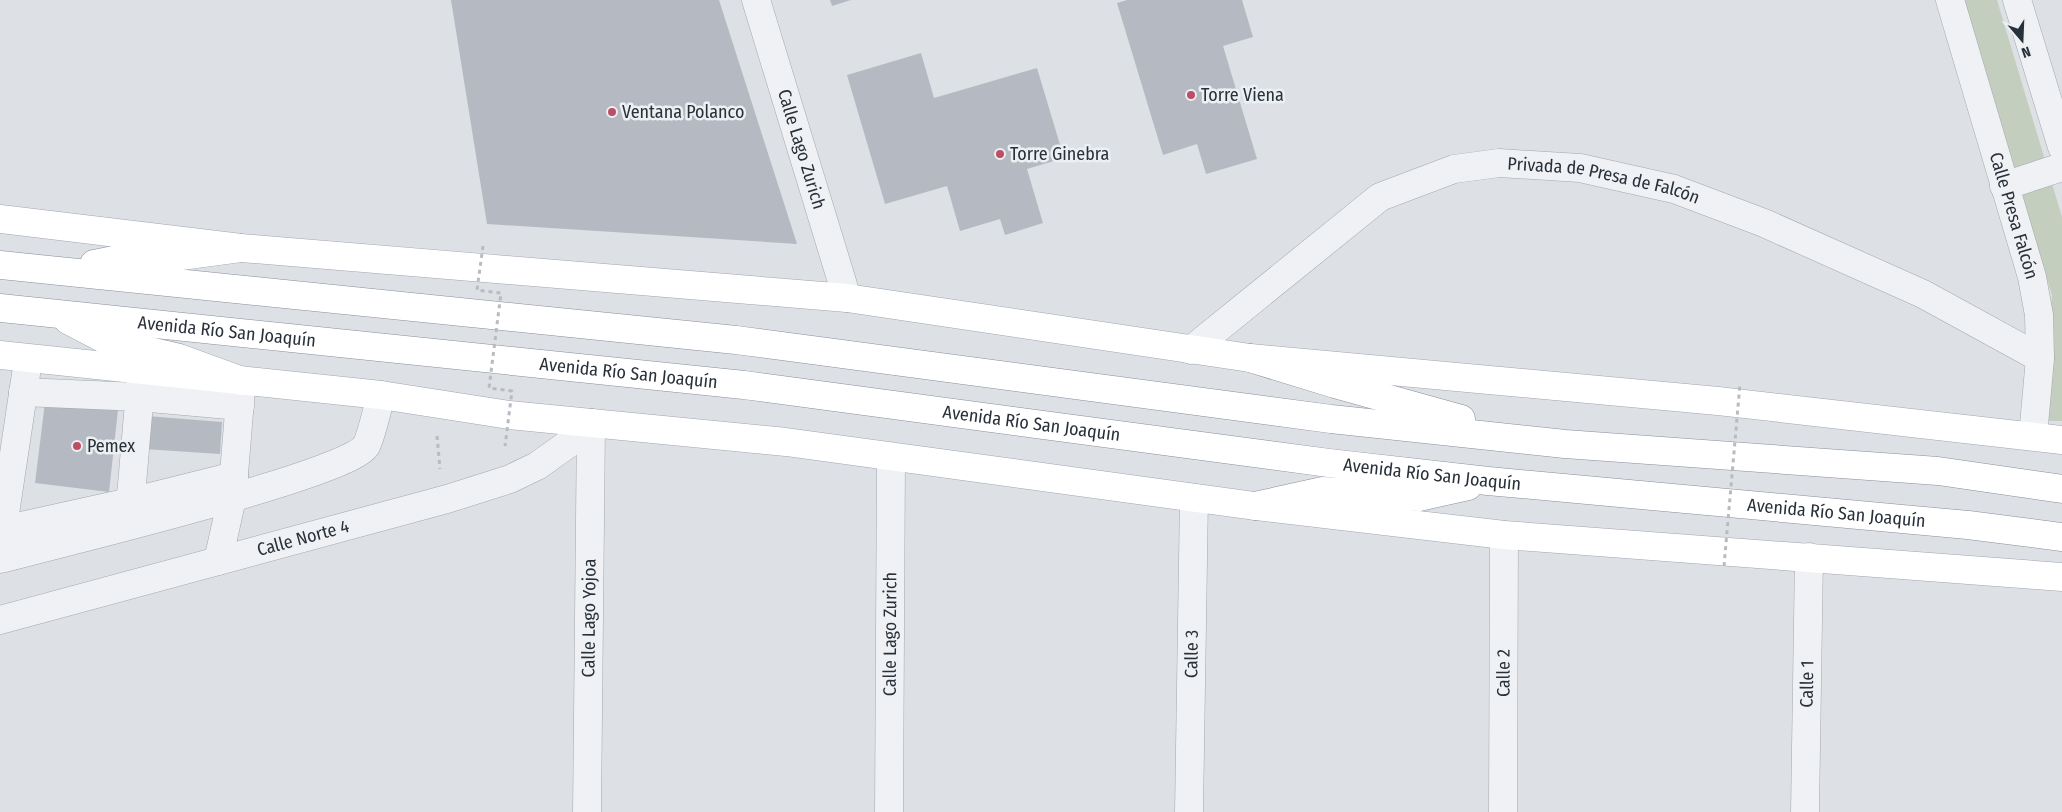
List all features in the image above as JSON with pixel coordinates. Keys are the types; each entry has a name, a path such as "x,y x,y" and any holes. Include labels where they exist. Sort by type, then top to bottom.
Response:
{"main road":[{"path":"0,219 241,248 847,298 1250,358 1718,402 2062,440"},
{"path":"57,271 119,259 181,256 241,248"},
{"path":"0,265 736,340 1331,419 1564,444 1938,471 2062,489"},
{"name":"Avenida Río San Joaquín","path":"0,308 744,385 1319,462 1488,481 1968,525 2062,537"},
{"path":"56,313 110,342 179,358 241,394"},
{"path":"0,356 29,358 140,384 241,394 381,395 509,415 786,442 1255,506 1504,535 2062,577"},
{"path":"1250,358 1451,416 1564,444"},
{"path":"1255,506 1323,491 1420,497 1488,481"}],"street":[{"name":"Calle Lago Zurich","path":"756,0 847,298"},
{"name":"Calle Presa Falcón","path":"1950,0 2032,277 2039,315 2040,358 2033,436"},
{"path":"2017,0 2062,148"},
{"name":"Privada de Presa de Falcón","path":"1191,350 1380,197 1454,169 1499,163 1580,168 1674,189 1764,223 1923,294 2040,358"},
{"path":"2004,186 2062,167"},
{"path":"29,358 1,539 129,514 233,487 331,466 352,457 366,447 381,395"},
{"path":"23,392 140,384 129,514"},
{"path":"218,561 233,487 241,394"},
{"name":"Calle Norte 4","path":"0,620 447,499 510,479 537,466 568,444 591,423"},
{"name":"Calle Lago Yojoa","path":"587,812 591,423"},
{"name":"Calle Lago Zurich","path":"889,812 891,457"},
{"name":"Calle 3","path":"1189,812 1194,498"},
{"path":"0,559 129,514"},
{"name":"Calle 2","path":"1502,812 1504,535"},
{"name":"Calle 1","path":"1806,812 1810,557"}],"path":[{"path":"483,246 477,290 501,293 489,388 512,391 505,446"},
{"path":"1724,566 1740,384"},
{"path":"431,434 438,436 439,464 447,499"}],"green space":[{"path":"1958,0 1997,0 2062,217 2062,421 2040,421 2052,295"}],"building":[{"name":"Ventana Polanco","path":"451,0 719,0 797,244 487,224"},
{"path":"830,0 851,0 832,6"},
{"name":"Torre Viena","path":"1127,0 1242,0 1253,37 1223,46 1257,159 1206,174 1197,144 1163,155 1117,3"},
{"name":"Torre Ginebra","path":"921,53 934,98 1037,68 1064,158 1027,169 1043,223 1005,235 1000,219 960,231 947,186 885,204 847,75"},
{"name":"Pemex","path":"45,402 118,410 109,492 35,483"},
{"name":"Pemex","path":"147,416 222,422 220,454 144,449"}],"place":[{"name":"Torre Viena","path":"1191,95"},
{"name":"Ventana Polanco","path":"612,112"},
{"name":"Torre Ginebra","path":"1000,154"},
{"name":"Pemex","path":"77,446"}]}
